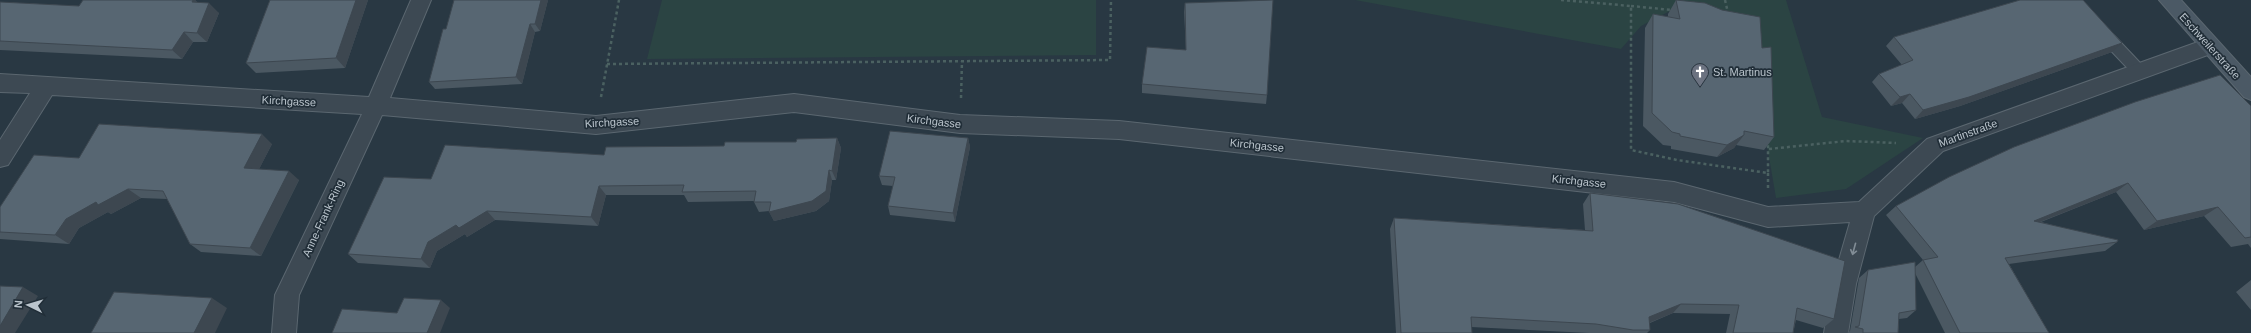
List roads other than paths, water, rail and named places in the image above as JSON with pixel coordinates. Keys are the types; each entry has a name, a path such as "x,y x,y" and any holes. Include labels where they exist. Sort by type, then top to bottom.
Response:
{"street":[{"name":"Anne-Frank-Ring","path":"284,333 286,295 376,106 421,0"},
{"name":"Eschweilerstraße","path":"2168,0 2251,91"},
{"name":"Martinstraße","path":"1864,211 1935,145 2209,46"},
{"name":"Kirchgasse","path":"0,83 376,106 596,125 794,103 960,124 1119,130 1674,192 1768,217 1864,211"},
{"path":"0,158 46,87"},
{"path":"1836,333 1844,284 1864,211"}],"lane":[{"path":"2093,22 2139,71"}],"place":[{"name":"St. Martinus","path":"1700,87"}]}
